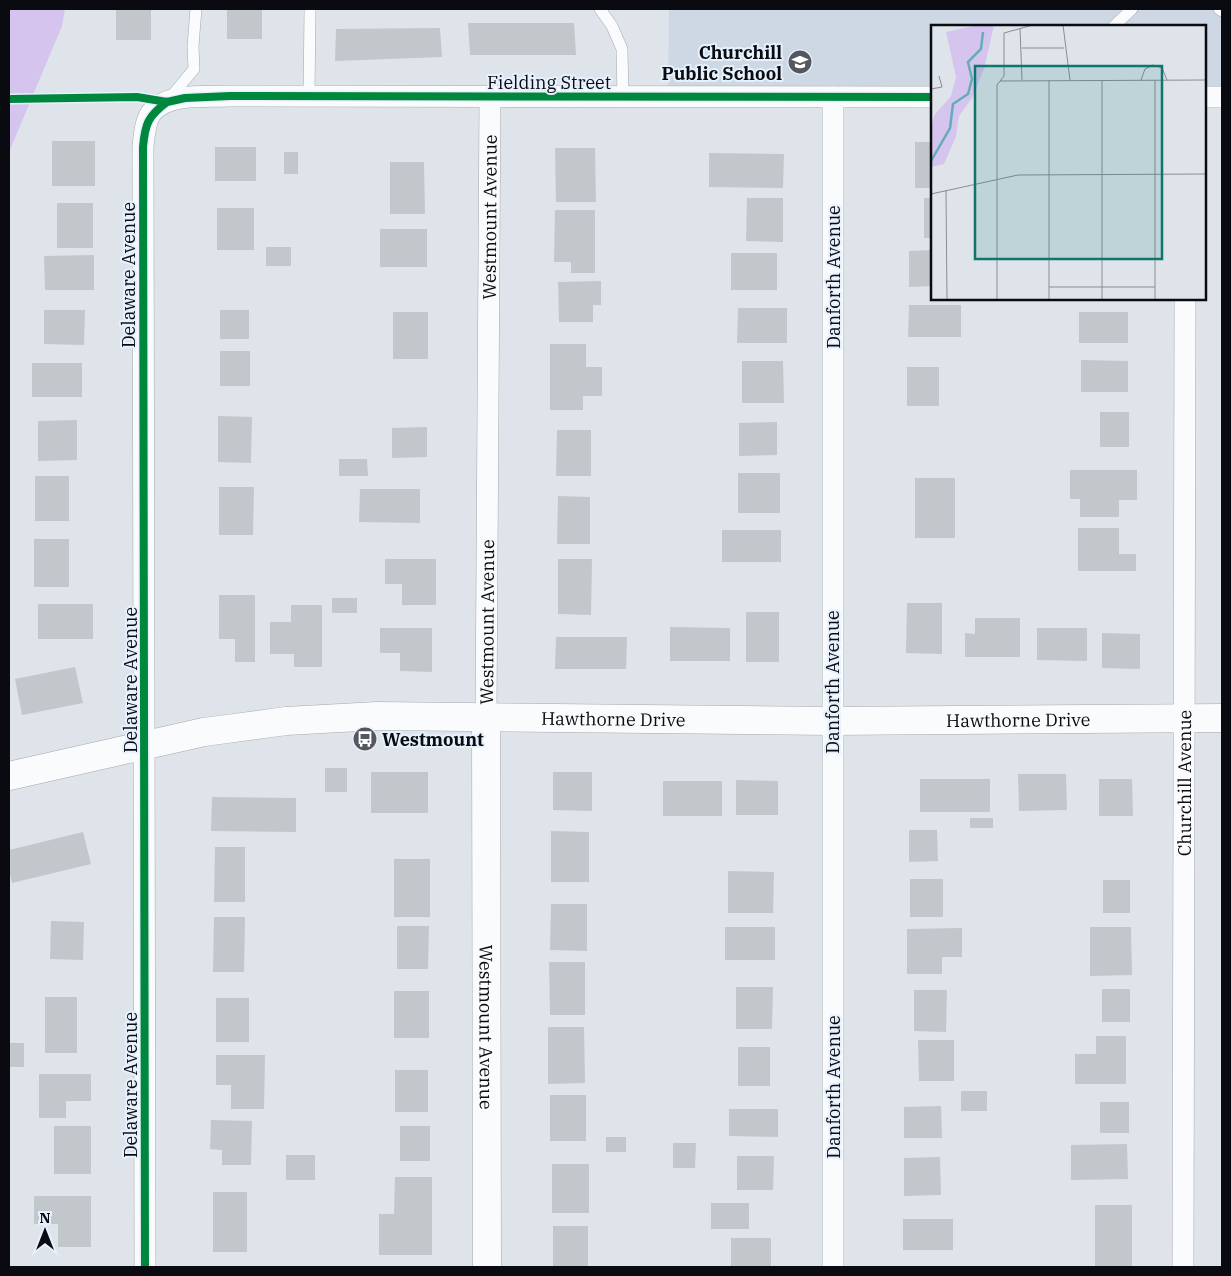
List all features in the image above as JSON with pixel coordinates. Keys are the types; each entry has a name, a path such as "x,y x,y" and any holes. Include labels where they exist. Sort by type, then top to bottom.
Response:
{"street":[{"name":"Fielding Street","path":"167,102 185,98 230,96 931,97"},
{"name":"Westmount Avenue","path":"487,1267 486,717 490,97"},
{"name":"Danforth Avenue","path":"833,97 833,1267"},
{"path":"1206,97 1222,97"},
{"name":"Delaware Avenue","path":"145,1267 143,148 144,131 151,114 167,102"},
{"name":"Churchill Avenue","path":"1182,1267 1185,300"},
{"name":"Hawthorne Drive","path":"9,776 204,732 286,721 377,716 832,721 1222,718"}],"lane":[{"path":"167,102 194,69 193,46 196,9"},
{"path":"309,96 310,9"},
{"path":"600,9 612,26 622,48 623,97"},
{"path":"1115,25 1132,9"}],"shaded area":[{"path":"9,9 65,9 62,26 9,152"},
{"name":"Churchill Public School","path":"669,9 1222,9 1222,98 1206,98 1206,25 931,25 931,98 668,98"}],"building":[{"path":"116,9 151,9 151,40 116,40"},
{"path":"227,9 262,9 262,39 227,39"},
{"path":"468,23 574,23 576,55 470,55"},
{"path":"440,28 442,57 335,61 336,29"},
{"path":"52,141 95,141 95,186 52,186"},
{"path":"915,142 931,142 931,188 915,188"},
{"path":"215,147 256,147 256,181 215,181"},
{"path":"555,148 595,148 596,202 556,202"},
{"path":"284,152 298,152 298,174 284,174"},
{"path":"709,153 784,154 783,188 709,187"},
{"path":"390,162 424,162 425,214 390,214"},
{"path":"747,198 783,198 783,242 746,241"},
{"path":"924,198 931,198 931,238 924,238"},
{"path":"57,203 93,203 93,248 57,248"},
{"path":"217,208 254,208 254,250 217,250"},
{"path":"555,210 595,210 595,273 571,273 571,262 554,262"},
{"path":"380,229 427,229 427,267 380,267"},
{"path":"266,247 291,247 291,266 266,266"},
{"path":"931,250 931,286 909,287 909,251"},
{"path":"731,253 777,253 777,290 731,290"},
{"path":"94,255 94,290 45,290 44,256"},
{"path":"601,281 601,305 593,305 593,322 559,322 558,282"},
{"path":"909,305 961,305 961,337 908,337"},
{"path":"738,308 787,308 787,343 737,343"},
{"path":"44,310 85,310 84,345 44,344"},
{"path":"220,310 249,310 249,339 220,339"},
{"path":"393,312 428,312 428,359 393,359"},
{"path":"1079,312 1128,312 1128,343 1079,343"},
{"path":"550,344 586,344 586,367 602,367 602,396 583,396 583,410 550,410"},
{"path":"220,351 250,351 250,386 220,386"},
{"path":"1081,360 1128,361 1128,392 1081,392"},
{"path":"742,361 783,361 784,403 742,403"},
{"path":"32,363 82,363 82,397 32,397"},
{"path":"907,367 939,367 939,406 907,406"},
{"path":"1100,412 1129,412 1129,447 1100,447"},
{"path":"218,416 252,417 251,463 218,462"},
{"path":"77,420 77,460 38,461 38,421"},
{"path":"777,422 777,455 739,456 739,423"},
{"path":"427,427 427,457 392,458 392,428"},
{"path":"557,430 591,430 591,476 556,476"},
{"path":"339,459 367,459 368,476 339,476"},
{"path":"1070,470 1137,470 1137,500 1119,500 1119,517 1080,517 1080,499 1070,499"},
{"path":"738,473 780,473 780,513 738,513"},
{"path":"35,476 69,476 69,521 35,521"},
{"path":"915,478 955,478 955,538 915,538"},
{"path":"219,487 254,487 253,535 219,535"},
{"path":"360,489 420,489 420,523 359,522"},
{"path":"558,496 590,497 590,544 557,544"},
{"path":"1078,528 1119,528 1119,554 1136,554 1136,571 1078,571"},
{"path":"722,530 781,530 781,562 722,562"},
{"path":"34,539 69,539 69,587 34,587"},
{"path":"385,559 436,559 436,605 402,605 402,584 385,584"},
{"path":"558,559 592,559 591,615 558,614"},
{"path":"219,595 255,595 255,662 235,662 235,639 219,639"},
{"path":"332,598 357,598 357,613 332,613"},
{"path":"907,603 942,603 942,654 906,653"},
{"path":"38,604 93,604 93,639 38,639"},
{"path":"291,605 322,605 322,667 294,667 294,654 270,654 270,622 291,622"},
{"path":"746,612 779,612 779,662 746,662"},
{"path":"975,618 1020,618 1020,657 965,657 965,633 975,634"},
{"path":"670,627 730,628 730,661 670,661"},
{"path":"380,628 432,628 432,672 400,671 400,653 380,653"},
{"path":"1037,628 1087,628 1087,661 1037,660"},
{"path":"1102,633 1140,634 1140,669 1102,668"},
{"path":"556,637 627,637 626,669 555,669"},
{"path":"75,667 83,703 22,715 15,679"},
{"path":"325,768 347,768 347,792 325,792"},
{"path":"371,772 428,772 428,813 371,813"},
{"path":"553,772 592,772 592,811 553,810"},
{"path":"1018,774 1066,774 1067,810 1019,811"},
{"path":"920,779 990,779 990,812 920,812"},
{"path":"1099,779 1132,779 1133,816 1099,816"},
{"path":"736,780 778,781 778,815 736,815"},
{"path":"663,781 722,781 722,816 663,816"},
{"path":"212,797 296,798 296,832 211,831"},
{"path":"970,818 993,818 993,828 970,828"},
{"path":"909,830 937,830 938,861 909,862"},
{"path":"551,831 589,832 589,882 551,882"},
{"path":"83,832 91,864 12,883 9,870 9,850"},
{"path":"215,847 245,847 245,902 214,902"},
{"path":"394,859 430,859 430,917 394,917"},
{"path":"728,871 774,872 773,913 728,913"},
{"path":"910,879 943,879 943,917 910,917"},
{"path":"1103,880 1130,880 1130,913 1103,913"},
{"path":"551,904 587,904 587,951 550,950"},
{"path":"214,917 245,917 244,972 213,972"},
{"path":"51,921 84,922 83,960 50,959"},
{"path":"397,926 429,926 428,969 397,969"},
{"path":"725,927 775,927 775,960 725,960"},
{"path":"1090,927 1131,927 1132,975 1090,976"},
{"path":"962,928 962,957 942,957 942,974 907,974 907,929"},
{"path":"549,962 585,962 585,1015 550,1015"},
{"path":"736,987 773,987 772,1029 736,1029"},
{"path":"1102,989 1130,989 1130,1022 1102,1022"},
{"path":"914,990 947,990 946,1032 914,1031"},
{"path":"394,991 429,991 429,1038 394,1038"},
{"path":"45,997 77,997 77,1053 45,1053"},
{"path":"216,998 249,998 249,1042 216,1042"},
{"path":"548,1027 584,1027 585,1083 548,1084"},
{"path":"1096,1036 1126,1036 1126,1084 1075,1084 1075,1054 1096,1054"},
{"path":"918,1040 954,1040 954,1081 919,1081"},
{"path":"9,1043 24,1043 24,1067 9,1067"},
{"path":"738,1047 770,1047 770,1086 738,1086"},
{"path":"216,1055 265,1055 264,1109 231,1109 231,1085 216,1085"},
{"path":"395,1070 428,1070 428,1112 395,1112"},
{"path":"39,1074 91,1074 91,1101 66,1101 66,1118 39,1118"},
{"path":"961,1091 987,1091 987,1111 961,1111"},
{"path":"550,1095 586,1095 586,1141 550,1141"},
{"path":"1100,1102 1129,1102 1129,1133 1100,1133"},
{"path":"941,1106 942,1138 904,1138 904,1107"},
{"path":"729,1109 778,1109 778,1137 729,1136"},
{"path":"211,1120 252,1121 251,1165 222,1165 222,1150 210,1149"},
{"path":"54,1126 91,1126 91,1174 54,1174"},
{"path":"400,1126 430,1126 430,1161 400,1161"},
{"path":"606,1137 626,1137 626,1152 606,1152"},
{"path":"673,1143 696,1143 695,1168 673,1168"},
{"path":"1127,1144 1128,1179 1071,1180 1071,1145"},
{"path":"286,1155 315,1155 315,1180 286,1180"},
{"path":"737,1156 774,1156 773,1190 737,1190"},
{"path":"940,1157 941,1195 904,1196 904,1158"},
{"path":"552,1164 589,1164 589,1213 552,1213"},
{"path":"395,1177 432,1177 432,1255 379,1255 379,1214 394,1214"},
{"path":"213,1192 247,1192 247,1252 213,1252"},
{"path":"34,1196 91,1196 91,1247 58,1247 58,1224 34,1224"},
{"path":"711,1203 749,1203 749,1229 711,1229"},
{"path":"1095,1205 1132,1205 1132,1266 1095,1266"},
{"path":"903,1219 953,1219 953,1250 903,1250"},
{"path":"553,1226 588,1226 588,1267 553,1267"},
{"path":"731,1238 771,1238 771,1267 731,1267"}],"cycle path":[{"path":"9,99 137,97 167,102 185,98 230,96 931,97"},
{"path":"145,1267 143,147 146,126 152,116 167,102"}],"place":[{"name":"Churchill Public School","path":"800,62"},
{"name":"Westmount","path":"365,739"}]}
